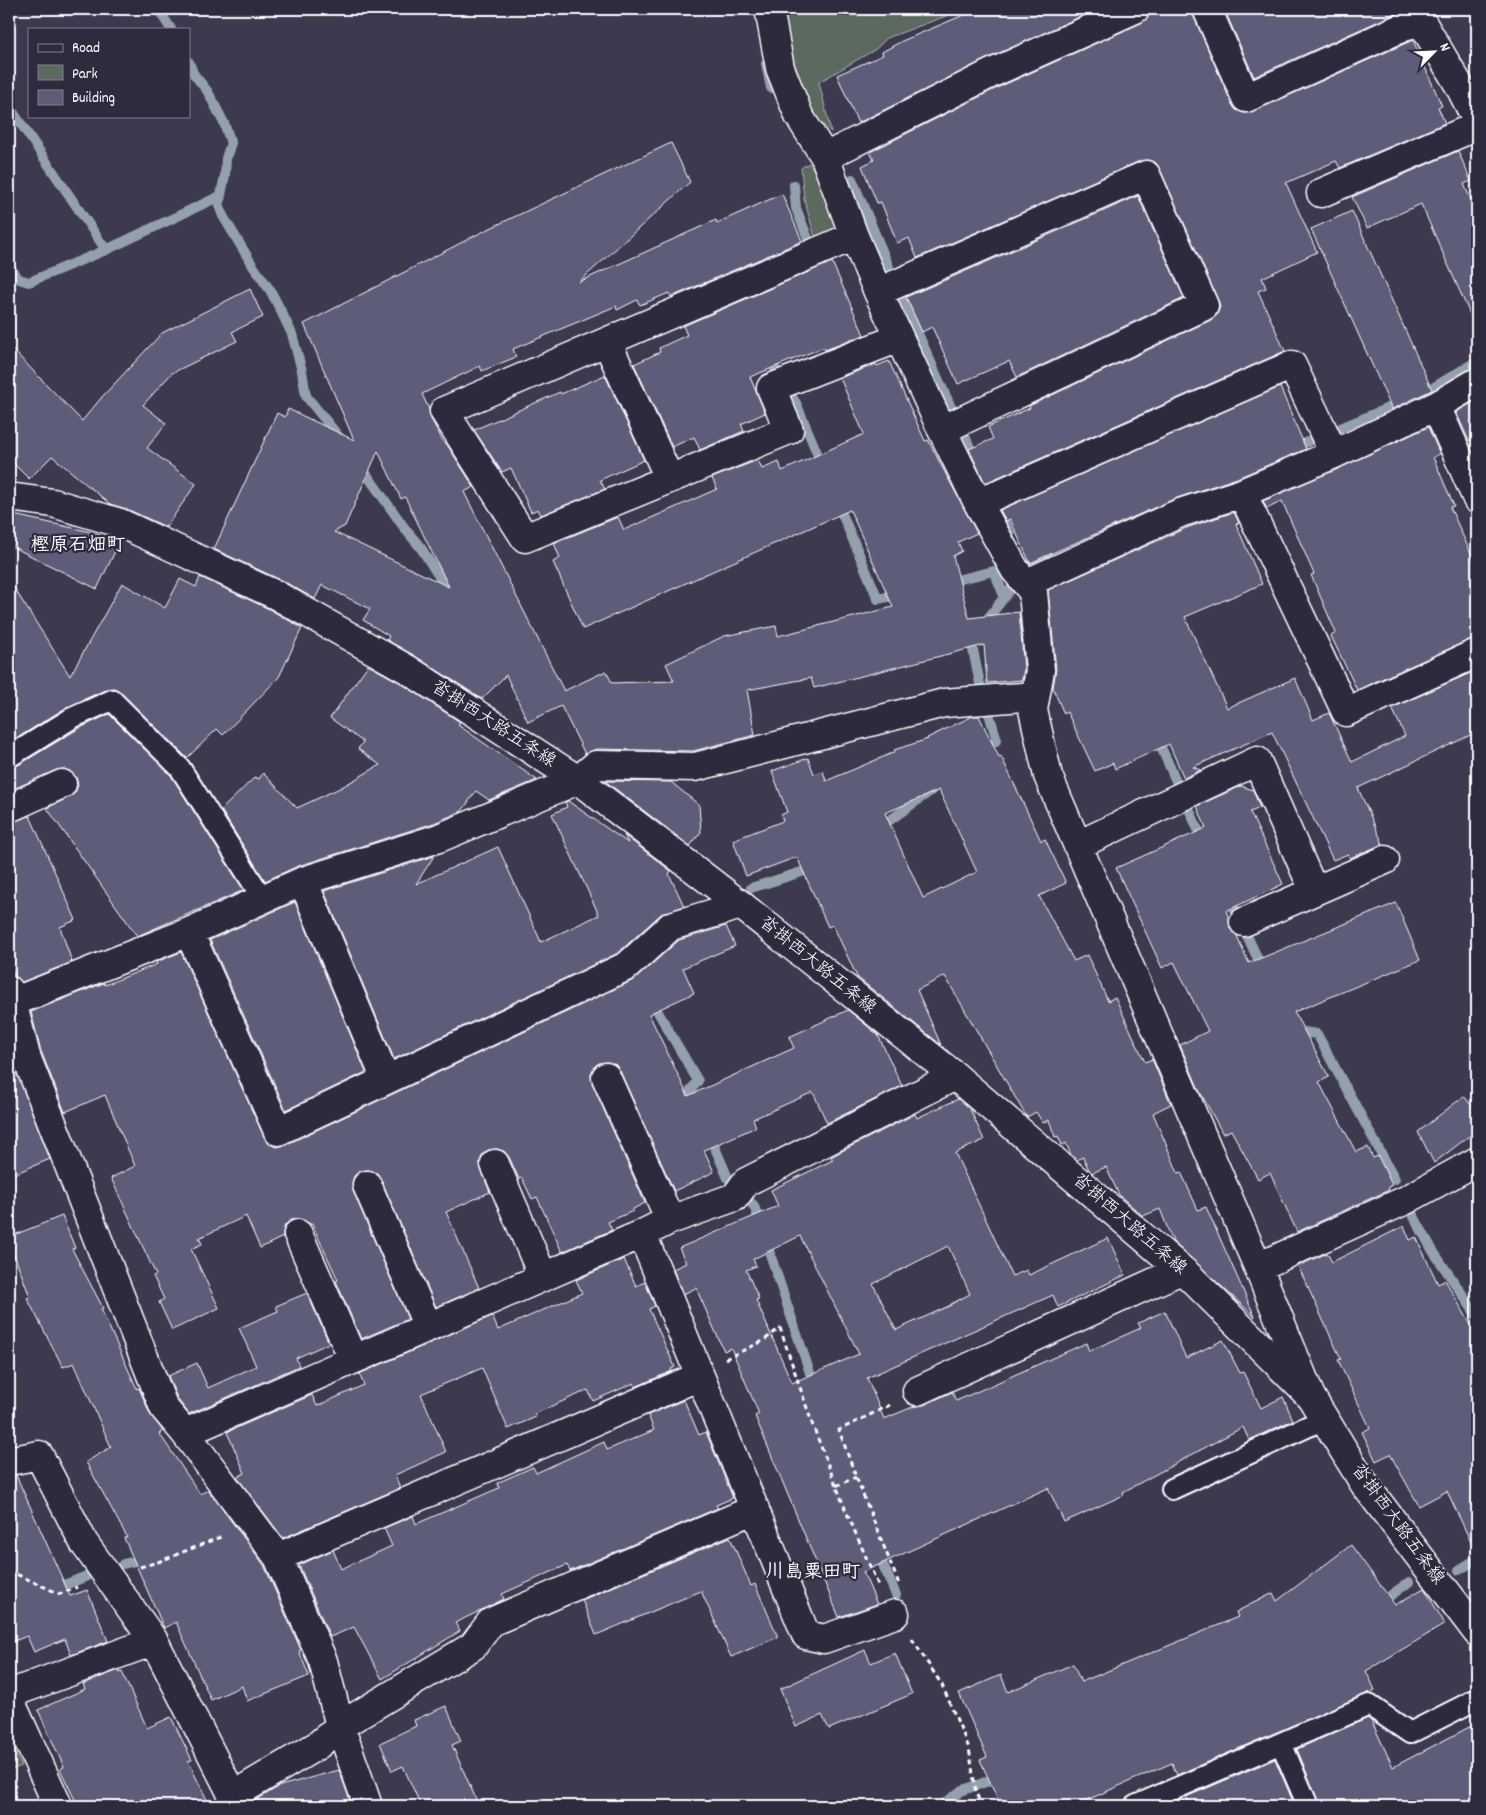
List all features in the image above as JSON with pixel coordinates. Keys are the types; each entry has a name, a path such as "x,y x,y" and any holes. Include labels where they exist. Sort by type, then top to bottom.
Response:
{"street":[{"path":"769,9 780,68 799,116 825,157 854,236 878,292 978,503 1021,576 1033,592 1040,670 1033,710 1048,776 1317,1408"},
{"path":"825,157 992,73 1135,9"},
{"path":"1207,9 1246,98 1416,14 1468,81 1477,120"},
{"path":"1321,193 1477,126"},
{"path":"878,292 1146,174 1204,306 942,430"},
{"path":"854,236 444,411 525,538 789,430 771,388 899,338"},
{"path":"607,342 669,478"},
{"path":"978,503 1292,364 1329,443"},
{"path":"1021,576 1180,513 1242,492 1329,443 1436,406 1477,382"},
{"path":"1436,406 1477,499"},
{"path":"1242,492 1346,712 1477,653"},
{"name":"沓掛西大路五条線","path":"9,497 53,503 120,523 276,596 407,669 578,780 741,905 955,1076 1182,1270 1317,1408 1365,1485 1477,1632"},
{"path":"368,1806 340,1726 323,1661 278,1558 185,1432 164,1408 26,1056 12,1008 303,881 439,838 578,780 596,765 695,767 944,702 1035,696"},
{"path":"1078,845 1257,761 1314,892"},
{"path":"9,808 62,784"},
{"path":"1244,922 1385,860"},
{"path":"303,881 386,1080"},
{"path":"189,932 278,1131 633,961 670,926 741,905"},
{"path":"185,1432 642,1234 741,1189 955,1076"},
{"path":"606,1078 670,1220"},
{"path":"1258,1266 1406,1200 1477,1161"},
{"path":"495,1164 542,1277"},
{"path":"367,1185 428,1327"},
{"path":"298,1234 353,1359"},
{"path":"642,1234 806,1635 824,1639 895,1607"},
{"path":"917,1391 1182,1270"},
{"path":"278,1558 700,1374"},
{"path":"9,1462 39,1455 84,1543 154,1641 235,1801 318,1745 340,1726 473,1646 491,1622 755,1509"},
{"path":"9,1694 154,1641"},
{"path":"9,1698 58,1806"}],"lane":[{"path":"9,757 72,718 112,700 180,768 263,899"},
{"path":"1172,1489 1317,1408"},
{"path":"1135,1806 1369,1705 1410,1733 1477,1699"},
{"path":"1281,1742 1308,1806"}],"path":[{"path":"700,1374 763,1342 780,1328 813,1426 836,1486 883,1596 895,1607"},
{"path":"917,1391 839,1430 856,1477 895,1607 942,1685 969,1748 976,1793 982,1806"},
{"path":"836,1486 856,1477"}],"green space":[{"path":"777,9 965,9 887,38 876,49 819,82 831,132 806,109"},
{"path":"809,163 828,191 841,233 817,244 804,199 801,168"},
{"path":"9,1737 21,1766 9,1771"}],"building":[{"path":"978,9 1097,9 986,59 858,123 837,75 883,55 882,52 902,41"},
{"path":"1150,9 1192,9 1232,104 1236,110 1244,113 1252,112 1413,40 1442,106 1438,107 1445,123 1340,168 1336,161 1286,183 1317,252 1262,278 1266,288 1258,291 1285,351 985,483 969,449 993,439 988,427 1211,320 1217,315 1220,307 1218,300 1156,163 1148,160 1140,161 917,258 909,238 897,243 881,202 877,203 862,166 874,160 870,152 999,87 1141,23 1148,18"},
{"path":"1224,9 1398,9 1399,12 1254,77"},
{"path":"671,143 690,182 579,282 716,220 717,223 782,194 802,241 671,297 669,293 640,305 637,300 617,310 616,306 513,349 516,357 482,371 480,366 422,394 429,409 431,419 444,443 446,443 474,487 464,492 564,691 606,671 612,683 674,681 666,664 724,636 776,626 778,636 893,607 850,510 583,629 553,562 560,558 554,543 618,517 624,530 717,489 712,478 758,460 762,469 779,462 782,471 864,434 840,378 889,361 925,441 928,440 977,533 958,542 962,551 953,556 969,618 1019,612 1024,669 1022,680 987,683 984,645 814,688 811,678 747,690 755,735 693,751 596,749 585,754 561,706 528,722 506,675 482,699 387,640 389,636 363,620 370,609 322,585 315,599 283,581 214,549 277,413 285,417 288,409 354,440 304,324 482,232","holes":["378,451 401,499 405,497 449,587 334,532 345,526"]},
{"path":"1458,151 1471,181 1464,184 1477,214 1477,330 1421,204 1367,228 1352,197"},
{"path":"1138,196 1184,298 1017,377 1009,361 958,384 932,327 922,332 906,297"},
{"path":"1352,211 1432,390 1392,409 1311,229"},
{"path":"832,262 864,335 825,350 824,347 750,377 765,413 741,424 744,431 700,450 694,437 672,447 634,364 660,352 659,348 687,335 683,326"},
{"path":"250,289 263,317 232,332 237,341 172,373 143,405 166,423 147,448 196,484 166,527 127,509 110,504 52,456 29,479 9,459 9,346 82,421 162,333"},
{"path":"605,375 644,460 600,480 605,489 541,515 538,509 531,512 511,468 502,472 474,430 560,392 561,394"},
{"path":"1280,387 1306,449 1237,478 1174,499 1030,563 1010,519 1006,521 1000,510"},
{"path":"1477,400 1477,437 1469,441 1456,412"},
{"path":"1428,427 1440,454 1433,457 1454,506 1450,507 1477,567 1477,638 1357,690 1331,636 1336,633 1311,575 1314,574 1282,501 1267,509 1263,501"},
{"path":"1234,512 1239,523 1236,524 1262,584 1185,617 1227,708 1295,678 1313,720 1329,713 1352,762 1405,736 1392,708 1477,670 1477,732 1358,788 1383,844 1350,858 1348,854 1333,860 1272,732 1193,767 1201,770 1184,778 1169,744 1115,769 1113,763 1095,771 1067,712 1064,714 1053,688 1056,669 1048,590 1186,528"},
{"path":"9,514 87,531 120,541 97,589 9,545"},
{"path":"200,577 269,609 302,628 279,677 223,735 217,729 187,758 114,688 107,689 67,707 9,743 9,580 70,676 122,583 165,608 180,579 196,587"},
{"path":"368,665 399,682 460,722 458,725 537,780 489,800 476,791 462,811 434,823 298,866 265,881 221,810 255,777 259,779 263,773 297,808 340,788 380,765 358,749 363,742 330,718"},
{"path":"109,714 171,775 244,890 137,936 47,808 75,793 78,785 76,777 64,769 56,770 9,791 9,769 78,729"},
{"path":"973,716 979,716 999,757 1001,756 1041,841 1045,839 1066,883 1039,896 1074,961 1087,955 1108,1001 1115,997 1145,1062 1152,1059 1171,1104 1153,1113 1178,1173 1181,1172 1198,1210 1206,1207 1255,1317 1173,1242 1160,1209 1143,1216 1119,1195 1106,1167 1092,1173 1083,1157 1077,1160 1071,1155 1066,1143 1062,1145 1058,1136 1055,1137 1049,1120 1043,1123 1036,1112 1026,1116 945,976 917,990 941,1045 857,977 833,925 828,927 797,857 746,876 733,840 783,821 781,815 787,812 772,771 808,758 814,774 823,771 826,781 895,752 894,750 927,738","holes":["939,790 977,872 923,898 885,813"]},
{"path":"605,781 671,782 699,805 701,832 690,846"},
{"path":"1241,786 1253,790 1260,808 1250,812 1283,884 1226,911 1230,929 1237,936 1249,963 1396,903 1420,960 1294,1012 1329,1077 1319,1082 1356,1152 1368,1147 1373,1158 1378,1156 1392,1185 1388,1187 1389,1190 1297,1232 1270,1173 1258,1179 1231,1130 1223,1134 1200,1092 1180,1045 1208,1031 1174,962 1162,968 1116,868 1206,828 1197,806"},
{"path":"568,801 628,843 624,835 671,871 669,874 684,906 661,914 618,953 394,1059 324,891 434,856 416,884 498,847 541,942 599,915 552,814 567,807 565,802"},
{"path":"30,816 76,920 60,927 72,962 22,982 15,976 9,961 9,823"},
{"path":"295,902 366,1072 286,1110 210,940"},
{"path":"726,926 735,946 683,968 694,993 649,1014 688,1096 794,1048 789,1037 848,1010 878,1035 902,1086 827,1123 813,1092 753,1119 756,1127 704,1150 714,1172 674,1191 620,1071 616,1065 608,1062 599,1063 594,1067 591,1075 592,1083 645,1203 633,1209 633,1211 608,1222 612,1230 562,1252 537,1197 532,1199 522,1178 519,1179 509,1157 504,1151 497,1149 488,1150 482,1155 480,1163 490,1192 446,1212 479,1288 436,1307 381,1179 377,1173 369,1170 360,1171 354,1176 352,1183 353,1191 408,1319 361,1339 336,1281 338,1280 312,1224 300,1219 291,1220 285,1225 283,1237 260,1248 246,1216 199,1238 202,1244 191,1249 219,1308 172,1330 159,1302 164,1299 153,1276 156,1275 111,1178 135,1166 105,1095 65,1112 41,1051 31,1012 104,983 105,985 181,952 264,1137 269,1144 277,1147 285,1145 634,980 679,940"},
{"path":"9,1052 50,1159 9,1176"},
{"path":"1464,1096 1477,1113 1477,1130 1434,1163 1418,1132"},
{"path":"958,1099 970,1109 984,1140 955,1153 1012,1276 1027,1270 1029,1275 1108,1238 1125,1275 1058,1307 1053,1295 867,1378 884,1419 915,1406 924,1405 952,1392 956,1401 1086,1343 1089,1351 1141,1328 1138,1323 1165,1311 1186,1358 1223,1340 1240,1373 1243,1372 1261,1408 1283,1397 1293,1420 1249,1440 1243,1427 1123,1492 1124,1495 1064,1522 1048,1488 863,1572 877,1604 839,1617 755,1416 759,1414 731,1348 724,1351 696,1288 683,1294 673,1269 686,1263 679,1248 778,1206 771,1190 833,1160 831,1157 915,1114 917,1118","holes":["800,1236 859,1354 792,1383 756,1300 759,1299 746,1270 756,1266 753,1259","948,1246 970,1294 951,1305 896,1330 873,1284"]},
{"path":"62,1216 75,1248 72,1249 103,1308 101,1309 137,1389 139,1388 150,1414 163,1431 159,1433 200,1494 208,1490 264,1565 301,1650 299,1651 309,1676 247,1701 242,1686 211,1700 176,1622 164,1628 124,1538 127,1537 86,1462 111,1447 74,1363 63,1367 27,1298 30,1297 9,1241 9,1237"},
{"path":"1404,1226 1410,1240 1416,1237 1438,1284 1445,1280 1477,1335 1477,1555 1447,1491 1419,1506 1390,1454 1376,1461 1362,1432 1370,1428 1338,1360 1341,1359 1298,1266 1327,1253 1332,1262"},
{"path":"624,1259 636,1286 645,1282 655,1306 649,1309 675,1367 671,1369 672,1371 635,1387 634,1383 593,1401 588,1390 534,1414 536,1417 508,1429 482,1368 421,1394 446,1452 395,1475 400,1488 283,1538 237,1477 245,1473 227,1432 312,1395 317,1406 364,1385 359,1374 492,1316 498,1330 582,1293 576,1280"},
{"path":"307,1293 329,1343 296,1358 299,1366 189,1414 178,1400 168,1376 197,1363 208,1388 256,1366 239,1328 278,1311 276,1306"},
{"path":"684,1400 699,1435 706,1432 733,1498 716,1505 718,1508 570,1571 567,1565 502,1594 504,1599 455,1623 460,1631 382,1679 354,1627 330,1637 299,1565 333,1550 341,1569 392,1546 384,1528 413,1516 416,1524 499,1488 497,1483 533,1467 536,1473 604,1442 607,1450 654,1430 648,1415"},
{"path":"16,1475 70,1596 87,1590 108,1641 71,1655 65,1639 34,1652 27,1636 9,1643 9,1476"},
{"path":"730,1537 751,1586 755,1584 778,1637 731,1657 701,1591 596,1635 582,1600"},
{"path":"1351,1545 1395,1605 1424,1588 1445,1624 1366,1671 1375,1690 1177,1775 1172,1763 1073,1806 1001,1806 980,1760 987,1757 959,1693 1001,1675 1008,1692 1073,1664 1081,1682 1238,1617 1236,1612 1273,1593 1277,1601"},
{"path":"865,1650 871,1663 895,1653 912,1694 829,1729 822,1715 796,1727 780,1689"},
{"path":"119,1670 120,1673 122,1672 147,1728 171,1717 192,1760 188,1761 210,1806 78,1806 60,1769 64,1767 38,1710 85,1689 83,1684"},
{"path":"446,1706 461,1741 452,1745 479,1806 421,1806 403,1766 392,1771 380,1743 416,1726 414,1720"},
{"path":"1368,1718 1372,1722 1393,1767 1477,1723 1477,1806 1320,1806 1297,1749"},
{"path":"1275,1759 1295,1806 1191,1806 1186,1797"},
{"path":"339,1770 352,1806 254,1806 253,1802 280,1786"}],"waterway":[{"path":"158,9 170,28"},
{"path":"766,64 771,88"},
{"path":"190,65 193,73 208,92 224,123 231,143 226,158 225,175 219,205 223,216 270,290 292,334 302,371 306,396 343,442"},
{"path":"9,106 106,250"},
{"path":"852,179 891,272"},
{"path":"794,185 796,208 824,279"},
{"path":"9,266 19,279 29,282 106,250 220,196"},
{"path":"902,298 954,414"},
{"path":"769,355 779,378 796,403 823,467"},
{"path":"1419,394 1431,389 1477,361"},
{"path":"1293,448 1402,402"},
{"path":"964,434 976,461"},
{"path":"360,465 421,548 452,597"},
{"path":"1151,509 1197,490"},
{"path":"837,502 878,599 902,594"},
{"path":"1001,514 1010,534"},
{"path":"981,752 997,740 980,684 971,640 1030,564 1048,553"},
{"path":"948,582 994,571 1004,596"},
{"path":"1156,736 1177,783"},
{"path":"879,828 932,790"},
{"path":"1189,809 1204,843"},
{"path":"751,888 817,867"},
{"path":"1229,897 1263,970"},
{"path":"651,1000 698,1081 691,1090 698,1107"},
{"path":"1295,1028 1297,1031 1317,1034 1395,1179"},
{"path":"709,1134 728,1178 754,1206 815,1388"},
{"path":"1412,1213 1433,1251 1477,1316"},
{"path":"877,1551 896,1595"},
{"path":"123,1564 148,1558"},
{"path":"1459,1570 1477,1559"},
{"path":"53,1582 62,1586 87,1576"},
{"path":"1379,1604 1409,1582"},
{"path":"941,1806 961,1791 1002,1776"}],"district":[{"name":"樫原石畑町","path":"78,546"},
{"name":"川島粟田町","path":"813,1573"}]}
